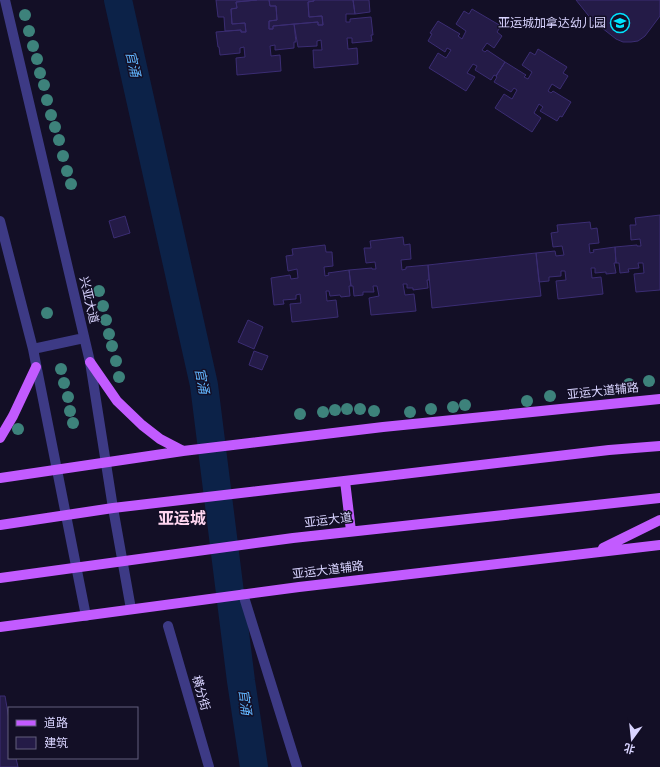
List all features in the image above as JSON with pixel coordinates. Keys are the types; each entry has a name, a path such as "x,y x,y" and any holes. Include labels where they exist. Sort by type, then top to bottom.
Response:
{"main road":[{"path":"90,362 117,401 142,425 160,439 183,451"},
{"path":"0,438 13,416 36,367"},
{"name":"亚运大道辅路","path":"0,478 183,451 274,440 383,427 660,399"},
{"path":"0,525 113,508 609,450 660,446"},
{"path":"344,481 351,531"},
{"name":"亚运大道","path":"0,578 293,538 660,498"},
{"path":"595,552 660,520"},
{"name":"亚运大道辅路","path":"0,627 299,587 660,545"}],"street":[{"name":"兴亚大道","path":"5,0 90,362 113,508 131,609"},
{"path":"0,221 33,349 86,616"},
{"path":"33,349 84,338"},
{"path":"243,594 297,767"},
{"name":"横分街","path":"168,626 209,767"}],"building":[{"path":"216,0 257,0 236,2 237,8 231,9 232,24 245,23 246,32 241,32 241,30 225,31 224,17 218,17"},
{"path":"269,0 270,6 276,6 277,20 269,21 269,29 273,29 273,26 294,24 296,42 294,42 294,48 275,50 275,45 270,46 271,56 280,55 281,71 237,75 236,58 245,57 244,47 240,48 240,53 220,55 216,32 241,30 241,32 246,32 245,23 232,24 231,9 237,8 236,2"},
{"path":"269,0 314,0 308,2 309,17 322,16 323,25 318,25 318,22 273,26 273,29 269,29 269,21 277,20 276,6 270,6"},
{"path":"314,0 353,0 355,14 346,14 346,22 350,22 350,19 371,17 373,35 371,35 372,41 352,43 352,38 347,38 348,49 357,48 358,64 314,68 313,50 322,50 321,40 317,41 317,46 298,47 294,24 318,22 318,25 323,25 322,16 309,17 308,2"},
{"path":"353,0 369,0 370,12 355,14"},
{"path":"576,0 660,0 660,16 645,36 638,41 623,42 616,39 592,20"},
{"path":"472,9 501,26 497,32 502,36 494,48 487,43 482,50 485,52 487,50 505,62 496,76 494,75 491,80 475,70 477,66 473,64 467,73 475,77 466,91 429,68 438,53 446,58 451,50 447,48 445,52 428,41 432,34 430,33 438,21 460,34 458,36 462,39 466,31 456,24 464,11 469,14"},
{"path":"538,49 567,67 563,73 568,76 560,89 552,84 548,91 551,93 553,91 571,102 562,117 560,116 557,121 540,111 543,107 539,104 534,113 541,118 532,132 495,108 504,94 512,99 517,90 514,88 511,92 494,82 505,62 526,75 524,77 528,79 532,72 522,65 530,52 535,55"},
{"path":"660,215 660,290 636,292 634,274 644,273 643,263 638,263 639,268 628,269 629,272 620,273 619,263 616,263 615,247 641,246 640,239 631,240 630,225 636,225 635,218"},
{"path":"125,216 130,233 114,238 109,221"},
{"path":"590,222 591,229 597,228 599,243 589,244 590,253 594,252 593,250 615,247 616,263 614,263 616,273 595,273 595,268 591,268 592,278 601,277 603,294 558,299 556,281 566,280 565,271 561,271 561,276 549,277 549,281 539,282 536,253 555,251 556,256 564,255 562,246 553,247 551,233 558,232 557,225"},
{"path":"403,237 404,245 410,244 411,259 401,260 402,270 406,269 406,267 428,265 428,288 413,290 413,288 407,288 407,284 403,284 405,295 414,294 416,311 371,315 369,298 379,296 377,286 373,286 374,292 363,292 363,295 354,296 349,270 376,269 375,262 366,263 364,248 371,248 370,241"},
{"path":"325,245 326,252 332,252 333,266 324,267 325,276 329,275 328,273 349,270 351,286 349,286 350,296 330,296 329,291 326,291 327,301 336,300 338,317 292,322 290,304 301,303 300,294 296,295 296,299 283,300 284,304 274,305 271,278 290,275 291,279 298,278 297,269 288,271 286,256 293,255 292,249"},
{"path":"536,253 541,296 432,308 428,265"},
{"path":"248,320 263,327 254,349 238,342"},
{"path":"254,351 268,356 262,370 249,365"},
{"path":"0,696 5,696 8,713 8,759 16,759 18,767 0,767"}],"waterway":[{"name":"官涌","path":"118,0 204,385 241,681 254,767"}],"place":[{"name":"亚运城加拿达幼儿园","path":"620,23"}],"district":[{"name":"亚运城","path":"182,518"}]}
